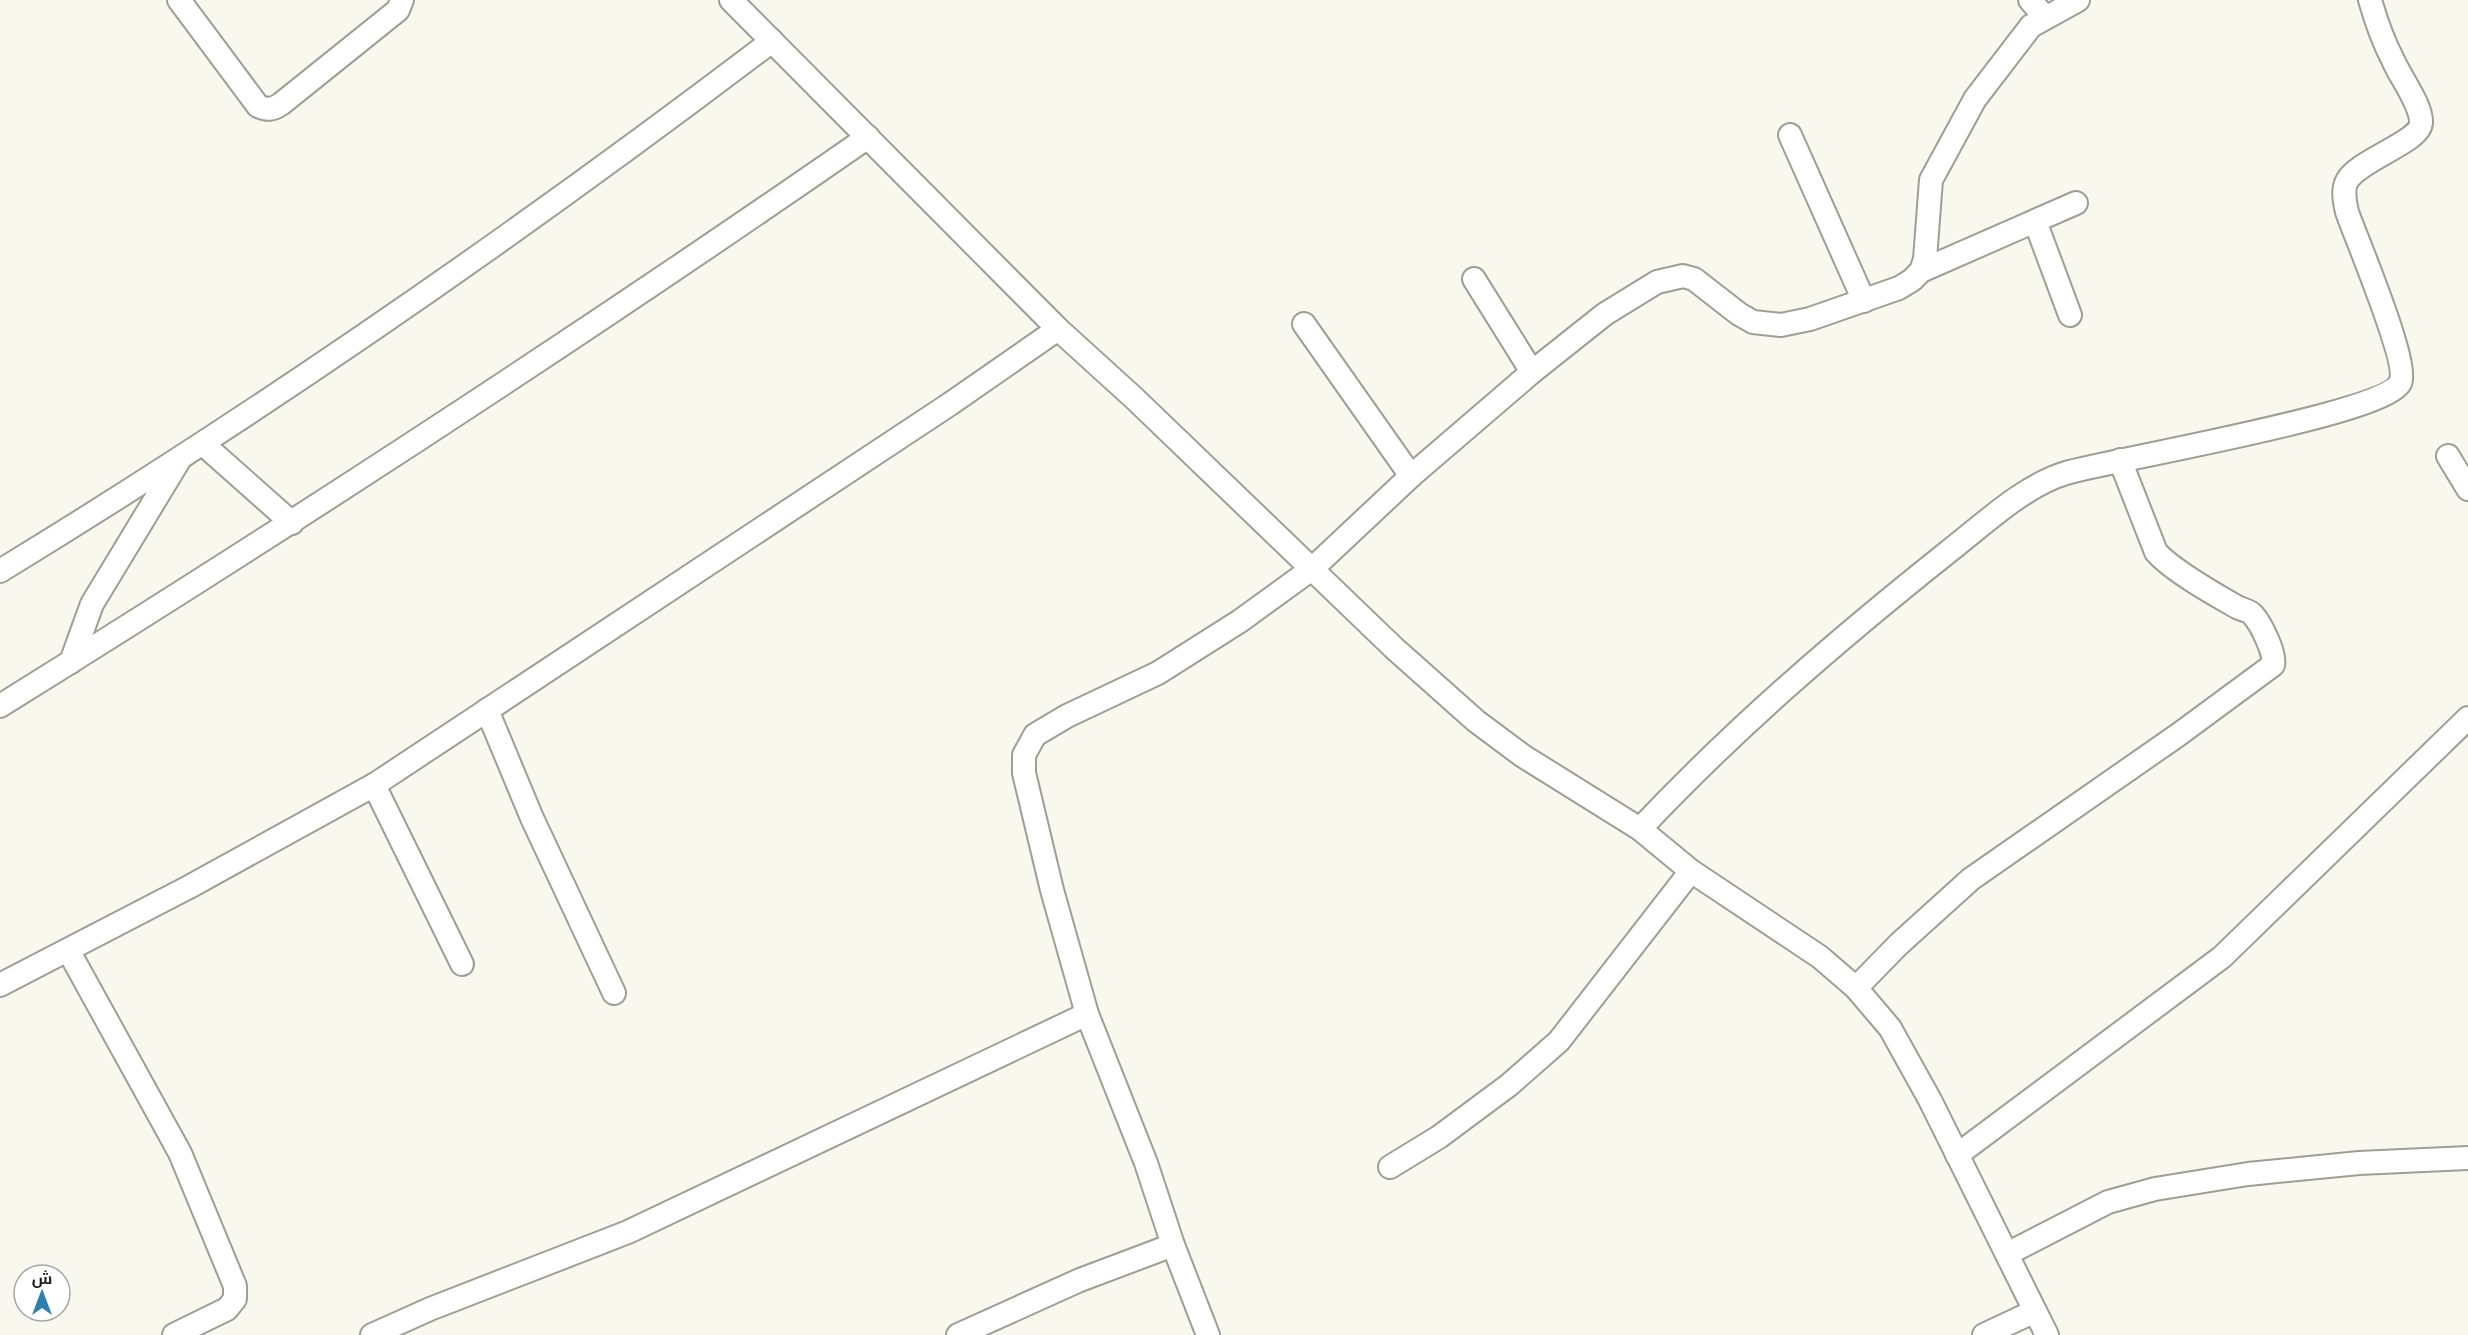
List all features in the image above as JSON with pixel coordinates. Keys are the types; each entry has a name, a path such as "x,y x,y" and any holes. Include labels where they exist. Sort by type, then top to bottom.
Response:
{"street":[{"path":"179,0 258,106 266,110 274,109 281,104 398,10 402,0"},
{"path":"731,0 1058,329 1134,398 1394,648 1476,721 1523,756 1640,829 1691,871 1821,957 1856,988 1890,1028 1930,1100 2047,1335"},
{"path":"1921,271 1928,238 1928,198 1931,180 1975,99 2031,26 2038,8 2078,0"},
{"path":"1640,829 1691,775 1866,617 1981,526 2043,482 2120,460 2332,413 2368,402 2390,392 2399,385 2402,378 2398,349 2347,212 2344,198 2346,182 2352,174 2414,135 2420,128 2421,121 2419,111 2388,51 2370,0"},
{"path":"0,571 180,459 335,357 543,212 772,41"},
{"path":"1790,135 1864,301"},
{"path":"0,706 292,523 617,309 868,136"},
{"path":"1208,1335 1173,1245 1146,1163 1087,1014 1052,890 1023,773 1024,754 1028,744 1035,735 1067,716 1158,673 1240,621 1313,568 1411,476 1532,372 1605,314 1657,282 1683,276 1694,279 1753,322 1781,325 1810,319 1899,288 1921,271 2076,203"},
{"path":"2035,221 2070,315"},
{"path":"1474,279 1532,372"},
{"path":"1304,324 1411,476"},
{"path":"0,985 189,887 374,785 950,404 1058,329"},
{"path":"203,444 292,523"},
{"path":"2448,456 2468,489"},
{"path":"71,662 92,604 180,459"},
{"path":"1856,988 1899,944 1971,879 2159,748 2273,665 2274,656 2252,614 2163,560 2156,552 2120,460"},
{"path":"487,710 532,818 614,993"},
{"path":"1957,1155 2222,957 2468,718"},
{"path":"374,785 462,964"},
{"path":"1390,1167 1439,1137 1509,1085 1559,1041 1691,871"},
{"path":"68,950 180,1153 234,1286 235,1299 227,1309 174,1335"},
{"path":"372,1335 430,1309 628,1232 1087,1014"},
{"path":"2007,1254 2108,1202 2155,1189 2248,1174 2359,1163 2468,1158"},
{"path":"958,1335 1080,1280 1173,1245"},
{"path":"1984,1335 2035,1311"}]}
